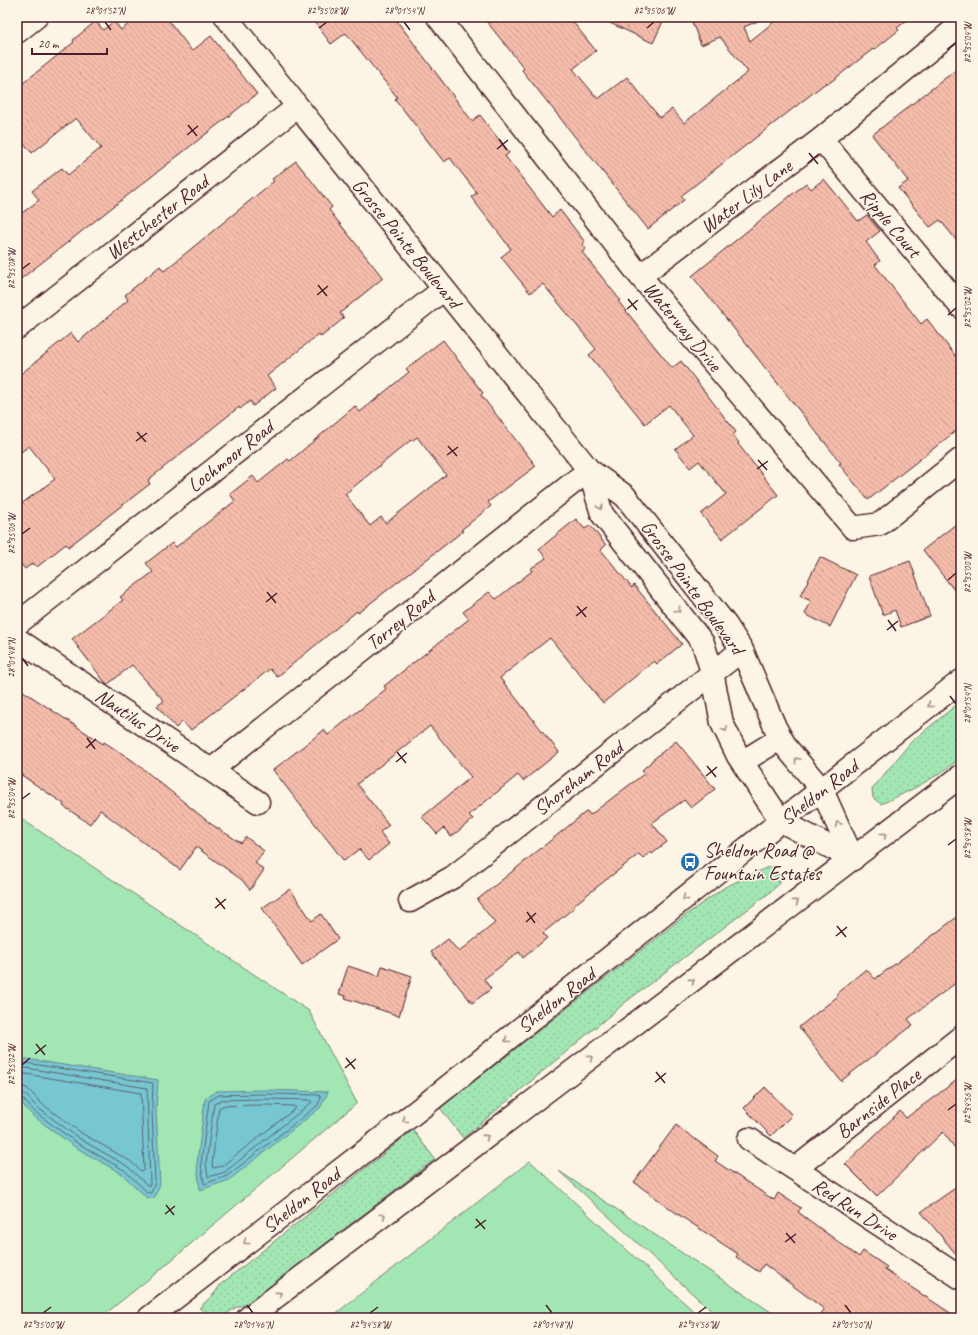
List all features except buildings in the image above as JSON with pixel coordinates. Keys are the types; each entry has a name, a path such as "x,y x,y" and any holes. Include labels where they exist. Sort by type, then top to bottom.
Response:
{"street":[{"path":"17,32 36,17"},
{"name":"Grosse Pointe Boulevard","path":"226,17 589,470 625,496 711,605 742,650 775,728 786,747 822,790 853,859"},
{"name":"Waterway Drive","path":"438,17 640,276 853,528 880,524 961,459"},
{"name":"Water Lily Lane","path":"640,276 821,140 961,24"},
{"name":"Westchester Road","path":"17,328 298,107"},
{"name":"Ripple Court","path":"821,140 961,307"},
{"name":"Lochmoor Road","path":"17,624 444,289"},
{"name":"Grosse Pointe Boulevard","path":"589,470 602,514 703,643 712,672 715,695 722,723 742,762 781,821 853,859"},
{"name":"Torrey Road","path":"211,770 589,470"},
{"name":"Nautilus Drive","path":"17,639 258,802"},
{"name":"Shoreham Road","path":"410,901 453,877 712,672 742,650"},
{"name":"Sheldon Road","path":"156,1312 426,1104 781,821 961,681"},
{"path":"742,762 781,738"},
{"path":"248,1318 961,776"},
{"name":"Barnside Place","path":"795,1169 961,1037"},
{"name":"Red Run Drive","path":"749,1139 961,1278"}],"green space":[{"path":"961,701 961,758 922,784 881,804 873,798 872,789 911,742"},
{"path":"17,816 309,1011 357,1103 160,1270 100,1318 17,1318"},
{"path":"768,867 772,867 780,877 778,885 768,894 627,1001 463,1138 440,1108 687,914 725,887"},
{"path":"413,1130 435,1159 249,1303 235,1308 221,1318 213,1318 199,1308 214,1294 221,1284"},
{"path":"530,1161 701,1318 330,1318"},
{"path":"559,1171 780,1318 719,1318"}],"water":[{"path":"26,1059 158,1080 156,1110 160,1184 154,1198 147,1198 122,1174 75,1147 32,1115 17,1098 17,1060"},
{"path":"266,1090 328,1092 320,1108 229,1180 200,1190 197,1164 205,1099 217,1091"}],"place":[{"name":"Sheldon Road @ Fountain Estates","path":"690,862"}]}
